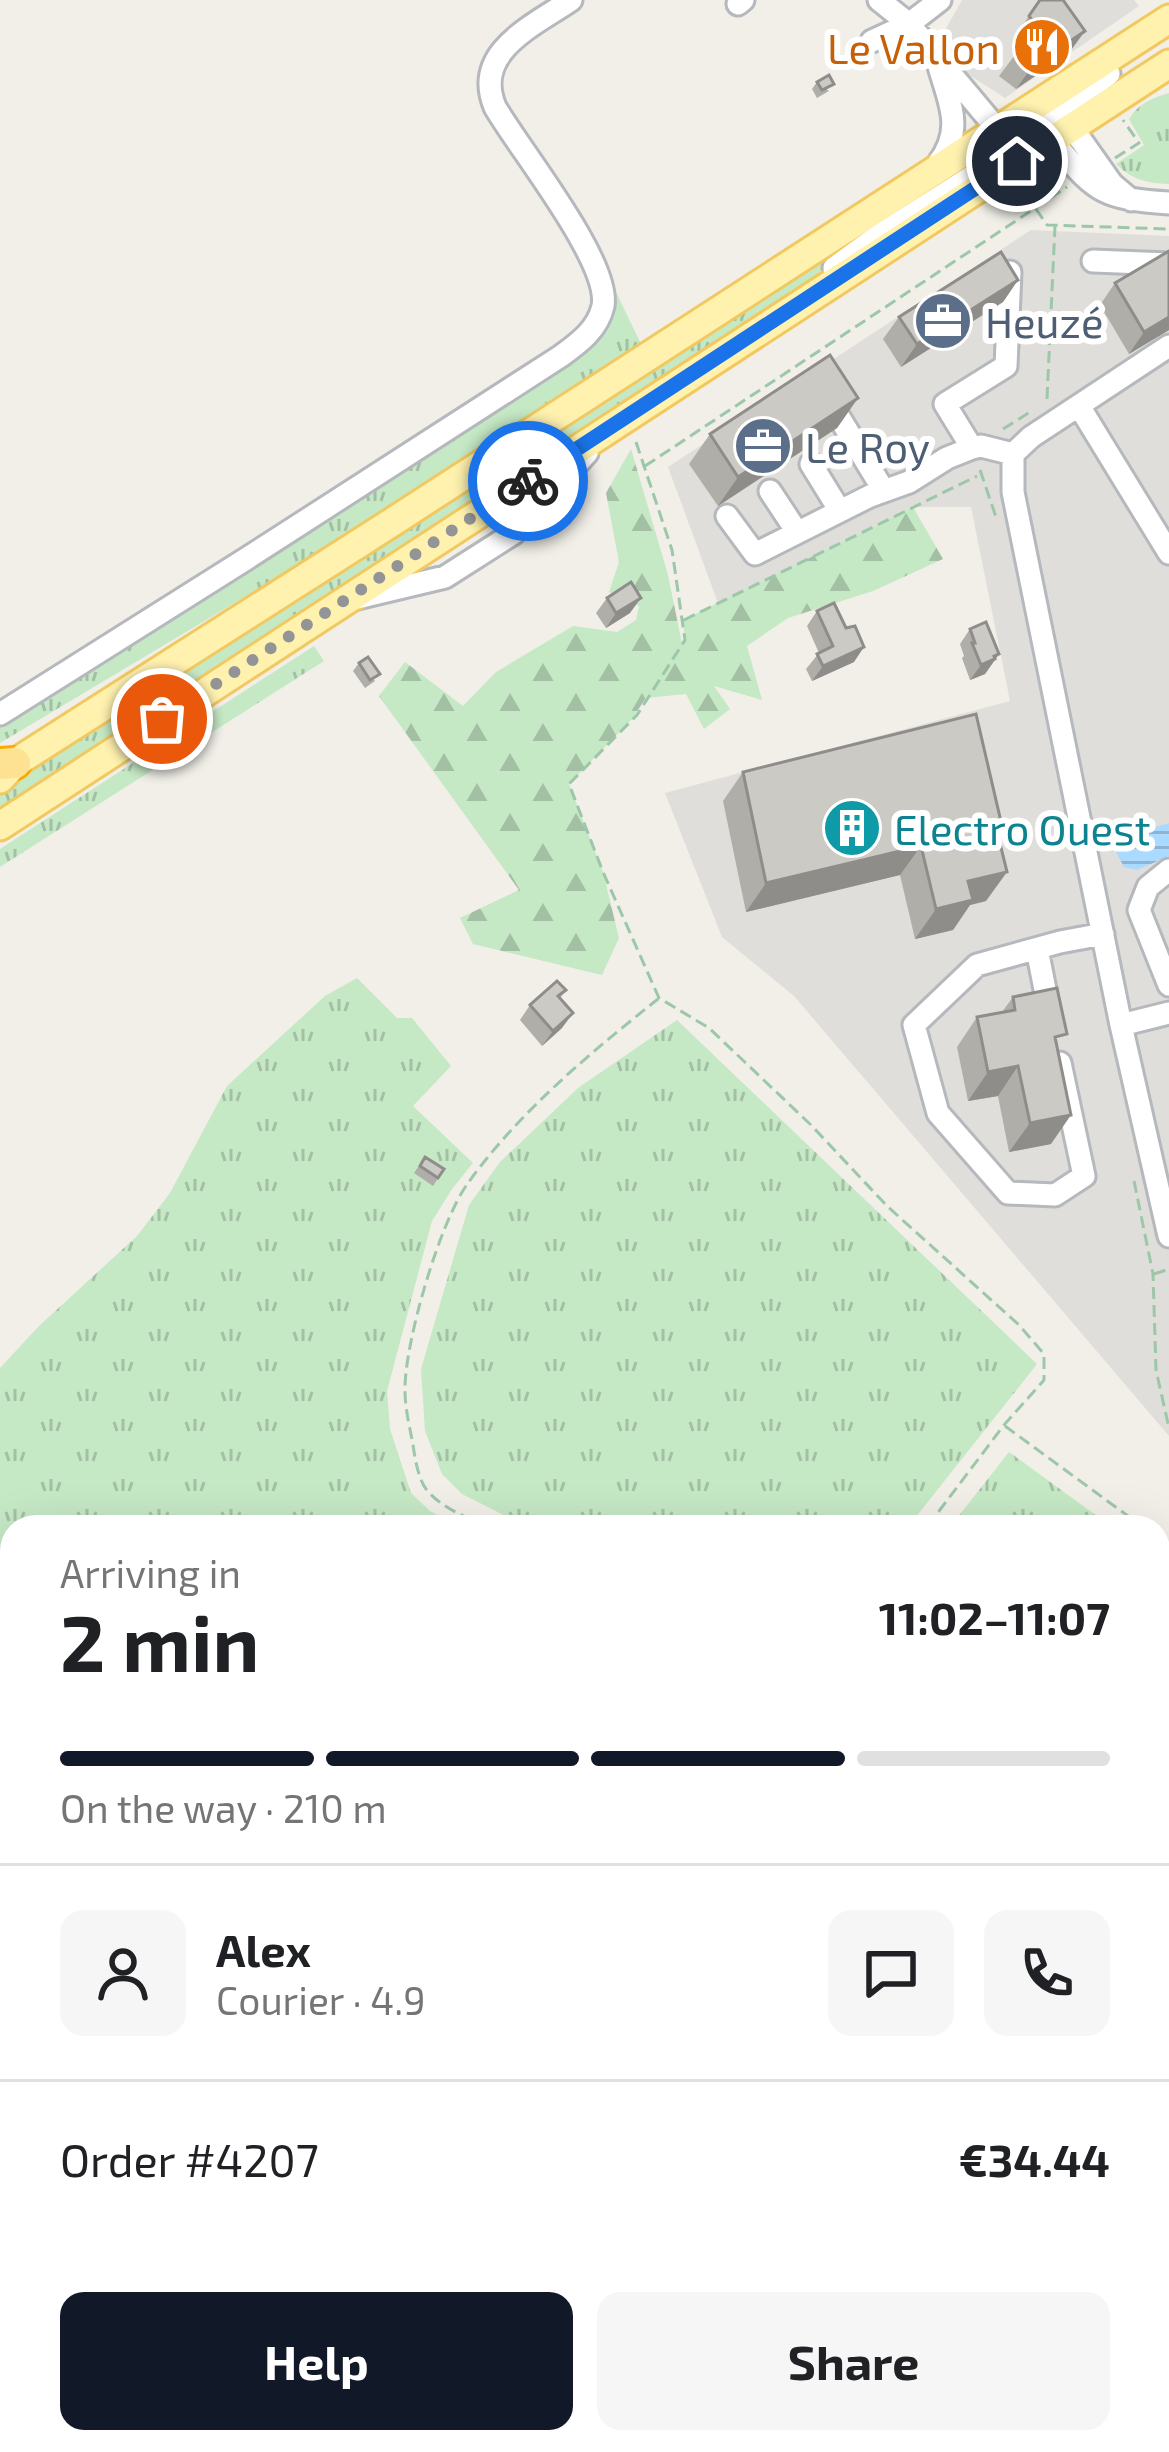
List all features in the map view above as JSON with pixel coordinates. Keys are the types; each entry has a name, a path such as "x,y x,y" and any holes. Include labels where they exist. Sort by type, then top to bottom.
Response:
{"main road":[{"path":"0,826 767,326 1037,126 1169,19"},
{"path":"5,768 928,175 1169,64"}],"street":[{"path":"0,714 561,356 593,328 603,304 600,278 495,107 488,83 493,64 508,45 571,0"},
{"path":"879,0 910,24 937,57 1037,126 1131,200"},
{"path":"872,41 910,24 940,0"},
{"path":"767,326 833,268 977,173 1084,90 1169,34"},
{"path":"928,175 951,144 953,126 937,57"},
{"path":"1037,126 1102,193 1169,202"},
{"path":"1093,261 1169,263"},
{"path":"976,447 945,404 1006,366 1010,272"},
{"path":"1169,346 1031,437 1013,454 1013,492 1169,1236"},
{"path":"821,389 884,491"},
{"path":"1078,406 1169,553"},
{"path":"728,516 754,554 909,482 946,458 976,447 1013,454"},
{"path":"812,464 840,511"},
{"path":"770,491 797,532"},
{"path":"1169,870 1148,887 1139,910 1169,986"},
{"path":"1036,949 1084,1176 1055,1195 1008,1193 938,1113 914,1025 977,965 1036,949 1103,934"},
{"path":"1121,1024 1169,1013"}],"path":[{"path":"1113,159 1139,143 1119,114"},
{"path":"645,466 1084,177"},
{"path":"1036,207 1047,225 1169,230"},
{"path":"620,422 645,466 672,550 685,640 637,715 568,784 659,998 709,1028 1044,1354 1044,1380 936,1515"},
{"path":"682,620 980,475"},
{"path":"462,1515 424,1487 405,1392 409,1351 443,1230 470,1179 525,1118 600,1046 659,998"},
{"path":"1169,1269 1153,1274 1156,1370 1169,1427"},
{"path":"1004,1425 1127,1515"}],"shaded area":[{"path":"962,0 1134,0 1139,6 1005,98 963,71 946,53 944,32"},
{"path":"1031,230 1169,236 1169,1436 794,996 722,937 665,793 1010,701 971,507 913,507 718,603 668,467"}],"green space":[{"path":"1169,93 1169,184 1140,180 1116,164 1144,145 1129,119 1146,102"},
{"path":"929,187 765,314 0,812 0,791"},
{"path":"616,292 641,344 305,561 0,743 0,720 588,347 611,318"},
{"path":"631,449 668,575 682,644 683,620 913,507 943,559 873,591 788,618 747,646 762,700 714,686 730,709 704,729 686,694 646,698 569,784 603,872 619,938 602,975 473,944 460,918 519,890 379,696 405,662 463,706 496,672 573,626 617,632 636,620 639,606 609,592 619,562 606,493"},
{"path":"314,646 324,661 0,867 0,849"},
{"path":"357,978 397,1018 412,1018 451,1066 413,1106 473,1163 432,1221 387,1391 390,1429 411,1493 438,1515 0,1515 0,1368 137,1236 170,1193 227,1086 325,996"},
{"path":"677,1020 1037,1364 917,1515 503,1515 462,1494 442,1474 425,1431 421,1369 469,1205 500,1162 578,1088"},
{"path":"1009,1452 1096,1515 959,1515"}],"water":[{"path":"1169,823 1169,856 1137,870 1124,867 1116,852 1124,836"}],"building":[{"path":"1040,0 1063,0 1085,31 1032,67 1015,53 1039,29 1029,16"},
{"path":"829,75 834,84 822,90 817,82"},
{"path":"1169,251 1169,317 1144,332 1115,283"},
{"path":"1001,252 1018,280 917,344 899,317"},
{"path":"830,355 858,398 738,477 710,434"},
{"path":"631,582 641,598 616,613 607,598"},
{"path":"834,603 846,628 855,626 864,647 823,666 817,654 833,646 817,611"},
{"path":"986,622 999,654 981,665 970,629"},
{"path":"368,657 380,674 370,680 359,663"},
{"name":"Electro Ouest","path":"976,714 1002,826 996,827 1007,872 968,881 973,900 936,909 921,846 766,883 743,772"},
{"path":"557,981 566,990 558,996 573,1013 553,1031 530,1005"},
{"path":"1057,988 1067,1034 1055,1037 1071,1115 1030,1123 1018,1066 988,1072 977,1017 1015,1010 1013,997"},
{"path":"425,1157 444,1169 438,1178 420,1166"}],"way so far":[{"path":"162,719 528,481"}],"place":[{"name":"Le Vallon","path":"1042,47"},
{"name":"Heuzé","path":"943,321"},
{"name":"Le Roy","path":"763,446"},
{"name":"Electro Ouest","path":"852,828"}],"route":[{"path":"528,481 1017,161"}]}
